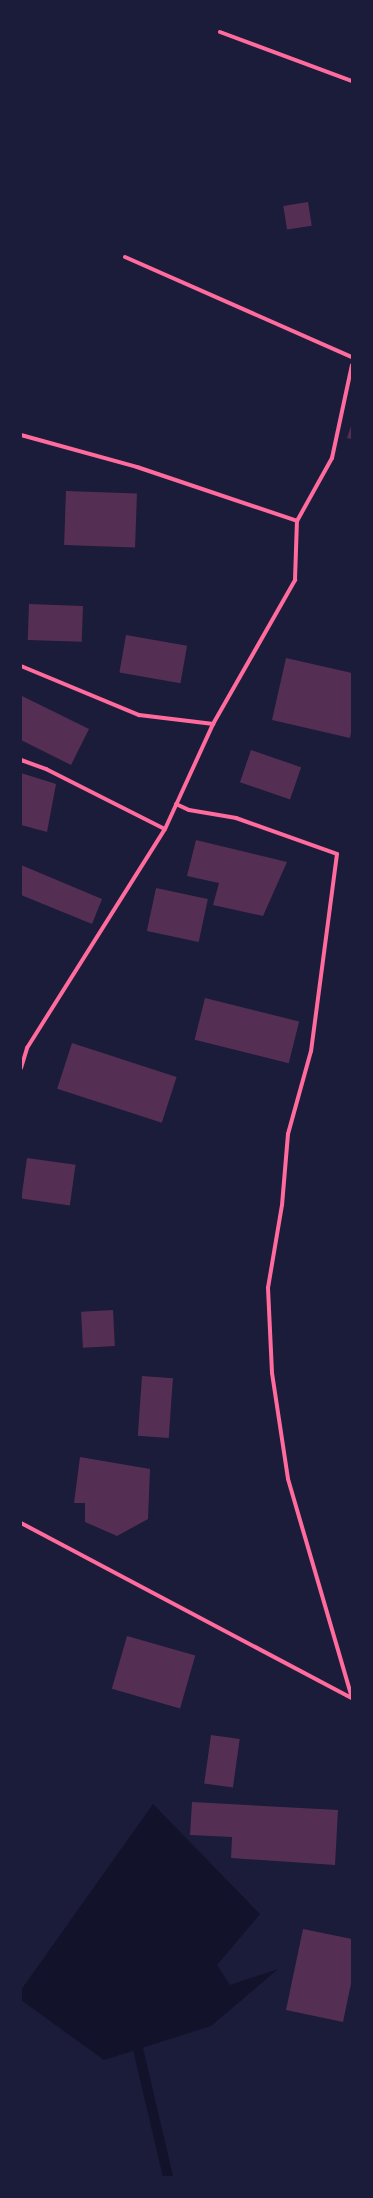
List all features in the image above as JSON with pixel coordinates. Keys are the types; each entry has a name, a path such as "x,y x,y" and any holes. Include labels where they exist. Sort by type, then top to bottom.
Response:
{"street":[{"path":"220,32 352,81"},
{"path":"125,257 352,358"},
{"path":"21,1068 26,1048 165,828 213,724 295,580 297,521 332,458 352,365"},
{"path":"21,435 137,467 297,521"},
{"path":"21,666 139,715 213,724"},
{"path":"21,760 46,769 165,828"},
{"path":"176,804 189,810 236,818 337,854 311,1051 288,1134 282,1205 268,1288 272,1373 288,1479 352,1698"},
{"path":"21,1523 352,1698"}],"shaded area":[{"path":"153,1804 260,1914 217,1965 230,1985 278,1969 211,2026 104,2060 21,2000 21,1990"}],"building":[{"path":"308,202 312,226 287,230 283,206"},
{"path":"352,423 352,439 347,438"},
{"path":"66,491 137,493 135,547 64,545"},
{"path":"29,604 83,606 82,642 28,640"},
{"path":"126,635 187,646 180,683 119,672"},
{"path":"286,658 352,673 352,727 350,738 272,720"},
{"path":"22,696 89,729 71,765 21,740"},
{"path":"251,750 301,767 290,799 240,782"},
{"path":"21,773 56,784 47,832 21,825"},
{"path":"196,840 287,862 263,916 213,905 219,883 187,876"},
{"path":"21,865 102,899 92,924 21,895"},
{"path":"156,888 208,899 199,942 147,931"},
{"path":"205,998 299,1021 289,1063 195,1040"},
{"path":"72,1043 177,1077 162,1123 57,1089"},
{"path":"27,1158 76,1165 70,1205 21,1199"},
{"path":"113,1310 115,1346 83,1348 81,1312"},
{"path":"142,1376 173,1378 169,1438 138,1436"},
{"path":"80,1457 150,1469 148,1519 117,1536 85,1522 85,1503 74,1503"},
{"path":"127,1636 195,1656 180,1708 112,1689"},
{"path":"211,1735 240,1739 233,1788 204,1784"},
{"path":"192,1802 338,1810 335,1865 231,1858 232,1837 190,1835"},
{"path":"303,1929 352,1939 352,1979 343,2022 286,2010"}],"waterway":[{"path":"135,2036 168,2177"}]}
